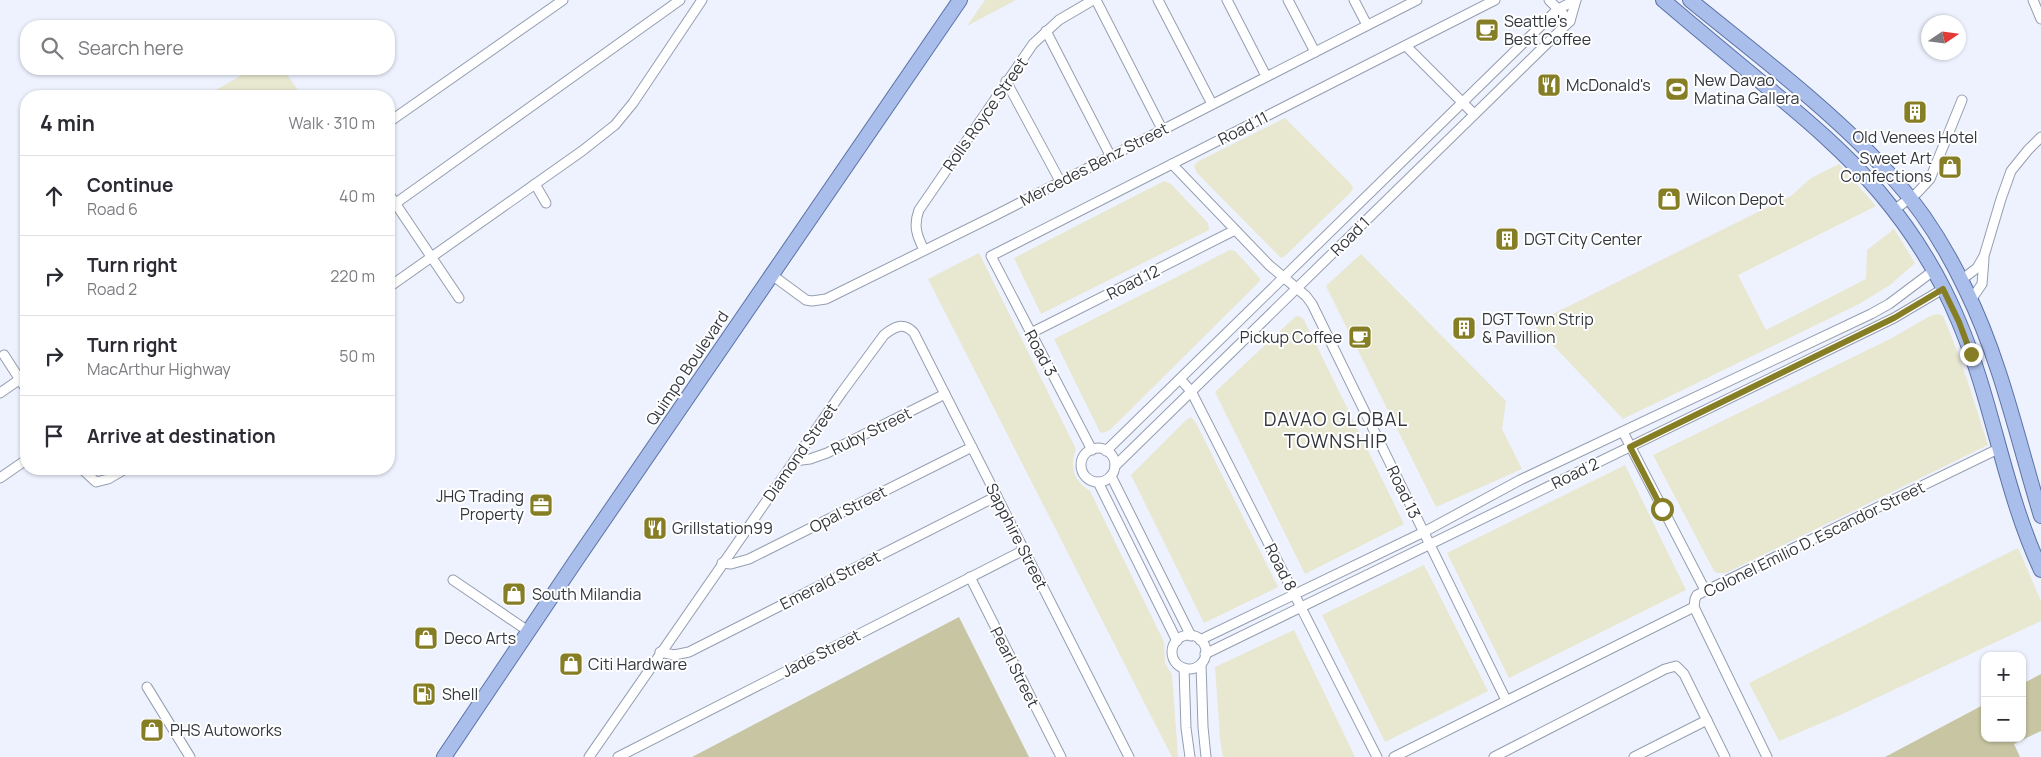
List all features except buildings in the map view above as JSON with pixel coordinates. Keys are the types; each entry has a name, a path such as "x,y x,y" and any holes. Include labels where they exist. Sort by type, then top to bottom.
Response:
{"main road":[{"name":"Quimpo Boulevard","path":"444,757 528,631 960,0"},
{"path":"1663,0 1780,98 1839,151 1894,210 1933,271 1959,322 2026,535 2041,570"},
{"path":"1690,0 1793,84 1852,136 1895,180 1910,199 1961,280 1971,300 2000,379 2041,516"},
{"path":"1720,48 1731,33"},
{"path":"1780,98 1793,84"}],"street":[{"path":"395,118 563,0"},
{"path":"395,204 680,0"},
{"path":"395,283 606,133 625,115 702,0"},
{"path":"1094,0 1162,129"},
{"name":"Rolls Royce Street","path":"924,250 916,229 916,218 919,210 1006,81 1033,44 1046,31 1066,15 1094,0"},
{"path":"1158,0 1212,104"},
{"path":"1227,0 1266,76"},
{"path":"1288,0 1315,52"},
{"path":"1354,0 1367,25"},
{"name":"Mercedes Benz Street","path":"772,275 800,297 806,300 820,301 1417,0"},
{"name":"Road 11","path":"991,256 1495,0"},
{"path":"1549,0 1570,21"},
{"name":"Road 1","path":"1106,451 1558,9 1576,0"},
{"name":"Road 1","path":"1115,466 1570,21 1576,0"},
{"path":"2033,0 2041,19"},
{"path":"1046,31 1110,155"},
{"path":"1406,46 1474,114"},
{"path":"1500,65 1512,78"},
{"path":"1006,81 1060,181"},
{"path":"1894,210 1924,186 1936,168 1962,100"},
{"path":"1971,300 1982,284 1984,256 2011,171 2041,137"},
{"name":"Road 13","path":"1172,164 1269,266 1306,296 1319,316 1506,700"},
{"path":"535,184 546,203"},
{"path":"395,210 432,257 459,298"},
{"name":"Road 12","path":"1031,333 1235,230"},
{"path":"1330,232 1342,244"},
{"name":"Road 3","path":"991,256 1092,450"},
{"path":"1961,280 1977,268 1984,256"},
{"name":"Road 2","path":"1196,638 1424,532 1520,480 1773,362 1881,309 1933,271"},
{"name":"Road 2","path":"1205,654 1901,314 1943,289"},
{"name":"Sapphire Street","path":"898,326 909,327 914,333 1129,757"},
{"name":"Diamond Street","path":"589,757 794,460 884,335 898,326"},
{"path":"4,355 20,374"},
{"path":"1773,362 1779,374"},
{"path":"0,393 20,379"},
{"name":"Road 8","path":"1180,379 1191,391 1377,757"},
{"name":"Ruby Street","path":"794,460 810,459 827,452 945,394"},
{"path":"1622,432 1705,590"},
{"name":"Opal Street","path":"722,563 731,564 749,559 972,446"},
{"name":"Colonel Emilio D. Escandor Street","path":"1394,757 1694,607 1695,599 1705,590 2000,448"},
{"path":"1102,449 1106,451 1113,457 1115,466 1111,476 1103,482 1088,478 1083,471 1082,461 1088,452 1102,449"},
{"path":"0,478 20,464"},
{"path":"88,475 96,482 108,480 116,475"},
{"path":"1111,476 1196,638 1204,646 1205,654 1201,664 1206,757"},
{"path":"1520,480 1528,496"},
{"path":"1098,482 1177,641"},
{"name":"Emerald Street","path":"660,652 674,655 689,652 997,496"},
{"name":"Jade Street","path":"618,757 1024,550"},
{"name":"Pearl Street","path":"970,578 1061,757"},
{"path":"453,580 528,631"},
{"path":"1694,607 1767,757"},
{"path":"1196,638 1181,638 1172,649 1172,654 1176,663 1184,668 1193,668 1201,664"},
{"path":"1494,757 1670,667 1676,666 1681,669 1725,757"},
{"path":"1184,668 1186,728 1190,757"},
{"path":"147,687 190,757"},
{"path":"1634,757 1707,720"}],"green space":[{"path":"985,0 1016,0 967,26"},
{"path":"242,75 287,75 298,90 216,90"},
{"path":"1285,118 1353,188 1281,258 1197,173 1194,166 1197,162"},
{"path":"1839,164 1876,206 1738,275 1766,330 1866,279 1867,250 1894,229 1915,263 1890,285 1859,304 1623,419 1533,324 1791,196 1811,178"},
{"path":"1164,181 1171,184 1208,223 1209,230 1041,314 1014,258"},
{"path":"1230,250 1235,251 1257,275 1260,279 1259,282 1110,430 1103,433 1100,432 1054,339"},
{"path":"979,253 1076,449 1073,462 1074,473 1080,483 1090,491 1164,642 1165,663 1172,675 1178,757 1172,757 928,279"},
{"path":"1361,254 1506,401 1502,429 1522,469 1436,507 1326,286"},
{"path":"1938,314 1943,316 1956,348 1988,445 1726,573 1714,571 1653,455 1890,339 1930,316"},
{"path":"1296,316 1304,320 1404,524 1305,574 1215,392"},
{"path":"1191,417 1196,423 1278,587 1204,623 1131,475"},
{"path":"1625,465 1686,590 1509,678 1447,553"},
{"path":"2018,548 2041,601 2041,621 1840,715 1779,741 1749,683"},
{"path":"1424,565 1488,691 1385,742 1322,615"},
{"path":"1294,630 1355,757 1223,757 1215,667"}],"shaded area":[{"path":"959,617 1029,757 692,757"},
{"path":"2041,674 2041,731 2026,738 2026,697 2026,682"},
{"path":"1981,706 1981,742 2018,742 2014,744 2020,757 1885,757"}],"place":[{"name":"Seattle's Best Coffee","path":"1487,30"},
{"name":"McDonald's","path":"1549,85"},
{"name":"New Davao Matina Gallera","path":"1677,89"},
{"name":"Old Venees Hotel","path":"1915,112"},
{"name":"Sweet Art Confections","path":"1950,167"},
{"name":"Wilcon Depot","path":"1669,199"},
{"name":"DGT City Center","path":"1507,239"},
{"name":"DGT Town Strip & Pavillion","path":"1464,328"},
{"name":"Pickup Coffee","path":"1360,337"},
{"name":"JHG Trading Property","path":"541,505"},
{"name":"Grillstation99","path":"655,528"},
{"name":"South Milandia","path":"514,594"},
{"name":"Deco Arts","path":"426,638"},
{"name":"Citi Hardware","path":"571,664"},
{"name":"Shell","path":"424,694"},
{"name":"PHS Autoworks","path":"152,730"}],"district":[{"name":"DAVAO GLOBAL TOWNSHIP","path":"1336,430"}],"route":[{"path":"1662,509 1630,447 1894,318 1943,289 1959,322 1971,354"}]}
